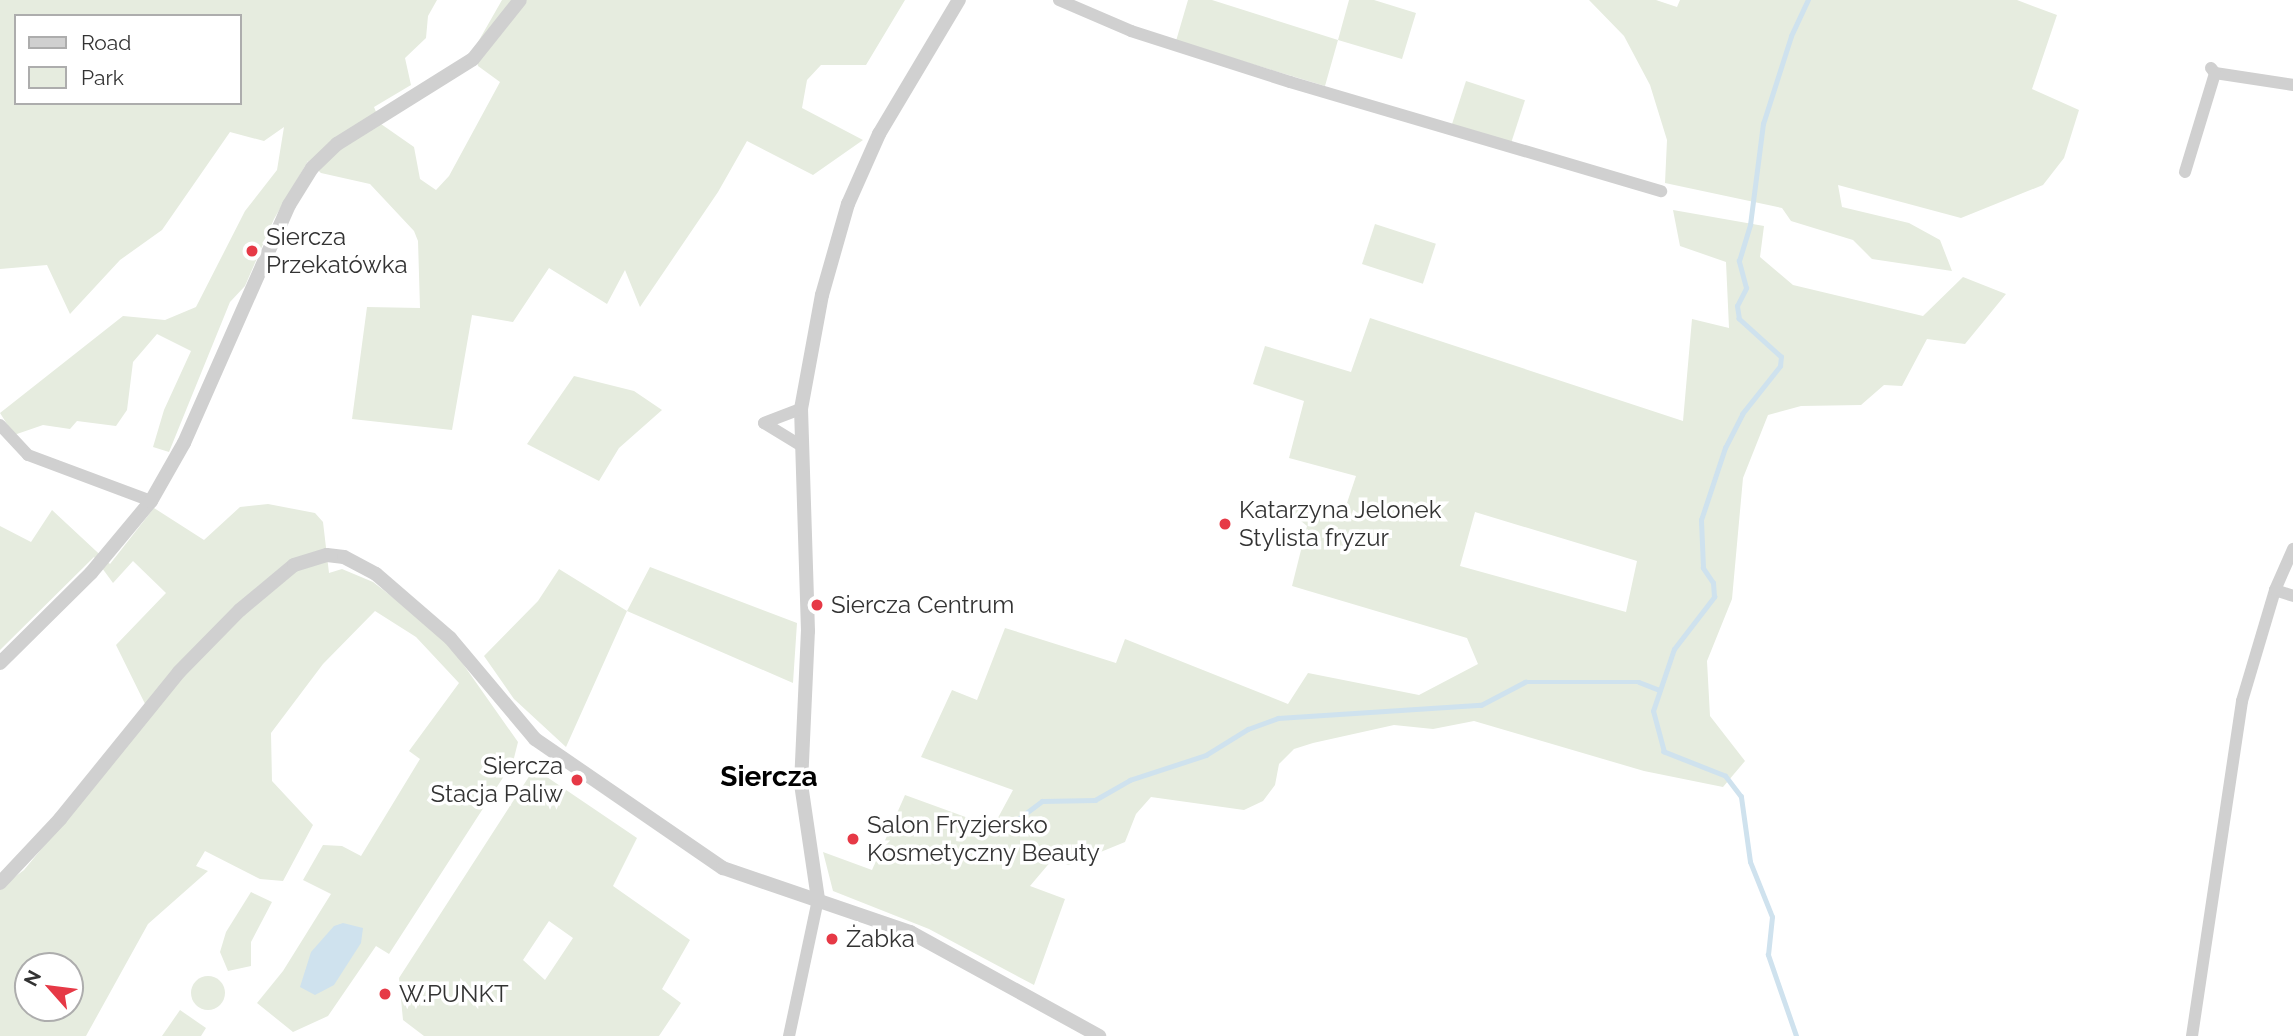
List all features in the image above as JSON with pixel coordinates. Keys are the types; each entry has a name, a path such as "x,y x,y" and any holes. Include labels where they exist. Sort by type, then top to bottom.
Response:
{"street":[{"path":"0,663 91,573 151,501 178,454 289,205 312,169 348,136 472,59 520,0"},
{"path":"789,1036 818,899 801,784 808,623 800,444 801,409 822,295 848,204 879,134 959,0"},
{"path":"1059,0 1131,31 1290,82 1661,191"},
{"path":"2185,172 2213,71 2293,85"},
{"path":"800,444 764,423 801,409"},
{"path":"0,425 28,455 151,501"},
{"path":"2192,1036 2242,701 2275,590 2293,549"},
{"path":"0,883 60,819 179,672 240,610 294,565 327,555 344,557 376,574 472,660 516,719 544,746 723,868 910,932 1099,1036"},
{"path":"2275,590 2293,596"}],"green space":[{"path":"0,0 437,0 428,16 426,38 405,58 411,85 374,107 381,124 414,147 420,179 436,190 449,176 500,82 478,66 474,49 502,0 905,0 866,65 821,65 807,80 802,108 863,140 813,175 747,141 718,192 640,307 625,270 607,304 549,268 513,322 472,315 452,430 352,419 367,307 420,308 418,241 414,231 370,184 321,173 308,161 274,219 245,286 230,302 169,452 153,447 164,410 191,351 157,334 133,362 127,410 116,426 77,421 70,429 43,425 14,435 0,413 123,316 165,320 196,307 245,211 277,170 284,127 264,141 230,132 162,230 120,260 70,314 47,265 0,269"},
{"path":"1188,0 1212,0 1338,40 1325,86 1176,41"},
{"path":"1349,0 1374,0 1416,13 1402,59 1338,40"},
{"path":"1589,0 1656,0 1677,7 1680,0 2017,0 2057,15 2032,89 2079,110 2064,158 2043,185 1961,218 1838,185 1842,207 1909,223 1940,240 1952,271 1872,259 1853,240 1791,221 1782,208 1665,183 1667,140 1650,85 1624,36"},
{"path":"1466,81 1525,100 1511,144 1452,125"},
{"path":"1673,210 1764,226 1760,257 1793,285 1923,316 1963,277 2006,294 1965,344 1927,339 1902,386 1884,385 1861,405 1801,406 1768,415 1743,478 1732,599 1707,661 1710,716 1745,761 1723,787 1644,771 1474,721 1433,729 1394,725 1313,743 1294,749 1279,764 1275,785 1263,801 1244,810 1151,797 1136,814 1125,842 1069,865 1052,860 1030,886 1065,899 1034,985 929,929 833,891 823,852 872,870 905,795 993,827 1013,790 921,757 952,690 977,700 1005,628 1116,663 1125,639 1288,704 1308,673 1419,695 1478,664 1467,638 1292,586 1307,526 1278,502 1341,521 1356,476 1289,458 1304,401 1253,384 1265,346 1351,372 1370,318 1683,421 1692,319 1729,328 1726,262 1680,246","holes":["1475,512 1637,561 1626,612 1460,566"]},
{"path":"1375,224 1436,244 1423,284 1362,264"},
{"path":"574,376 634,391 662,410 619,448 599,481 527,444"},
{"path":"268,504 315,513 323,522 329,573 342,569 373,582 444,637 518,742 513,762 389,954 376,946 328,1016 293,1032 257,1003 283,971 331,894 303,880 323,845 342,846 361,856 420,759 409,751 459,683 416,637 375,611 323,664 271,733 272,781 313,825 283,881 260,879 205,851 196,866 208,871 148,924 86,1036 0,1036 0,888 24,870 151,716 116,645 166,593 133,561 113,583 94,557 0,650 0,526 31,542 52,510 110,564 154,508 204,540 240,507"},
{"path":"650,567 797,623 793,683 627,611"},
{"path":"559,569 627,611 566,747 514,699 484,656 538,601"},
{"path":"541,773 637,838 613,886 690,940 662,989 681,1003 659,1036 424,1036 403,1020 399,978 530,775","holes":["549,921 573,938 545,980 523,960"]},
{"path":"251,892 272,902 251,942 251,966 228,971 220,952 226,932"},
{"path":"208,976 220,981 225,993 220,1005 208,1010 196,1005 191,993 196,981"},
{"path":"180,1010 206,1028 201,1036 162,1036"}],"water":[{"path":"343,923 363,928 361,943 334,985 315,995 300,987 311,952 334,926"}],"waterway":[{"path":"1796,1036 1768,955 1772,917 1750,862 1741,797 1725,776 1664,752 1653,711 1674,649 1714,597 1713,583 1703,568 1701,520 1725,448 1742,414 1780,366 1781,357 1739,319 1737,306 1746,288 1739,261 1750,225 1763,124 1791,36 1808,0"},
{"path":"1009,826 1042,801 1095,800 1130,780 1206,755 1248,729 1278,718 1481,705 1525,682 1639,682 1660,690"}],"place":[{"name":"Siercza Przekatówka","path":"252,251"},
{"name":"Katarzyna Jelonek Stylista fryzur","path":"1225,524"},
{"name":"Siercza Centrum","path":"817,605"},
{"name":"Siercza Stacja Paliw","path":"577,780"},
{"name":"Salon Fryzjersko Kosmetyczny Beauty","path":"853,839"},
{"name":"Żabka","path":"832,939"},
{"name":"W.PUNKT","path":"385,994"}],"district":[{"name":"Siercza","path":"769,777"}]}
